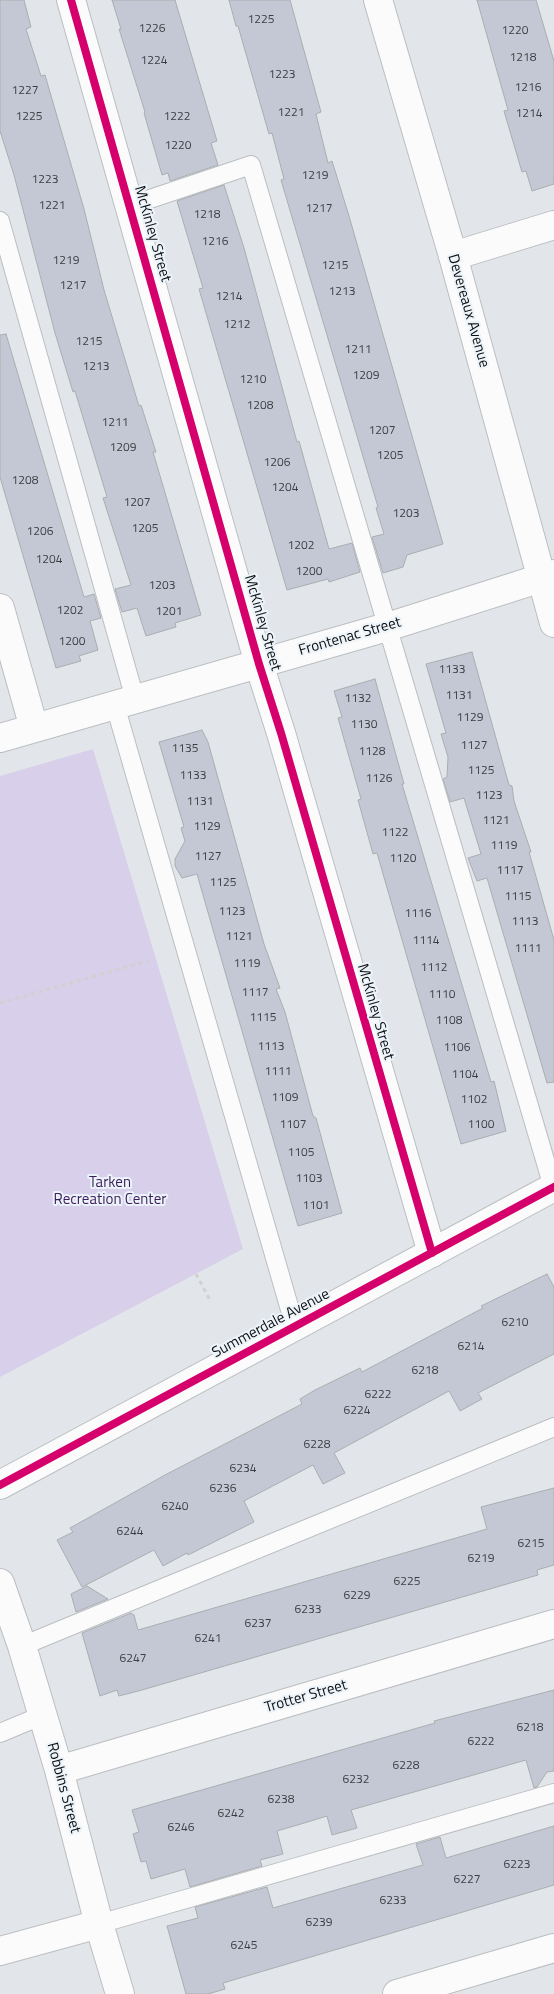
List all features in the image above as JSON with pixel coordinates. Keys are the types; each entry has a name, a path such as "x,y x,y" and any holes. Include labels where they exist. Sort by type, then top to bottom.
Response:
{"street":[{"name":"McKinley Street","path":"71,0 259,664 282,733 432,1253"},
{"name":"Devereaux Avenue","path":"378,0 547,576 554,623"},
{"path":"453,256 554,225"},
{"name":"Frontenac Street","path":"0,738 387,627 547,576"},
{"path":"0,608 34,728"},
{"name":"Summerdale Avenue","path":"0,1485 554,1187"},
{"name":"Robbins Street","path":"0,1583 43,1715 99,1924 120,1994"},
{"name":"Trotter Street","path":"59,1770 554,1624"},
{"path":"0,1951 99,1924"},
{"path":"397,1994 554,1948"}],"lane":[{"path":"130,206 251,165 554,1187"},
{"path":"0,221 125,702 295,1327"},
{"path":"22,1646 554,1427"},
{"path":"0,1733 43,1715"},
{"path":"99,1924 554,1793"}],"path":[{"path":"0,1003 148,961"},
{"path":"196,1274 211,1302"}],"green space":[{"name":"Tarken Recreation Center","path":"93,749 243,1249 0,1377 0,776"}],"building":[{"path":"0,0 24,0 31,27 26,29 41,76 45,75 84,209 104,290 139,406 141,405 156,452 153,452 201,615 175,623 176,627 146,636 137,608 122,612 115,589 131,585 103,498 107,497 75,391 73,392 55,333 14,175 0,131"},
{"path":"112,0 175,0 217,141 211,143 218,165 170,181 168,173 162,175"},
{"path":"229,0 290,0 321,112 316,114 328,163 332,161 349,216 443,544 407,555 403,567 383,573 372,537 384,534 376,508 378,507 281,180 284,179 272,133 269,134"},
{"path":"477,0 536,0 554,61 554,184 532,191 526,171 522,172 504,111 508,110"},
{"path":"224,185 244,248 297,442 299,441 329,549 352,543 360,572 329,582 328,579 287,590 199,289 203,288 177,201"},
{"path":"6,334 84,597 94,594 101,618 90,621 98,650 79,656 81,661 56,668 0,477 0,335"},
{"path":"472,652 509,785 512,786 514,801 531,852 529,852 554,940 554,1082 547,1083 487,878 477,881 468,858 481,854 464,798 450,802 443,779 447,777 448,757 441,734 446,733 426,664"},
{"path":"375,679 404,784 402,784 491,1082 494,1081 506,1131 461,1144 377,853 373,854 358,800 361,799 338,718 342,717 334,691"},
{"path":"202,730 208,742 264,944 280,988 276,989 285,1012 342,1213 298,1226 197,874 182,878 175,866 175,859 185,841 181,828 184,827 159,742"},
{"path":"547,1274 554,1287 554,1354 478,1393 482,1399 460,1411 449,1391 334,1453 345,1473 323,1484 313,1465 244,1501 254,1522 188,1555 187,1553 163,1566 154,1550 82,1587 57,1540 73,1532 70,1528 165,1475 302,1404 300,1399 315,1390 360,1368 362,1372 483,1308 481,1306"},
{"path":"554,1488 554,1565 537,1570 538,1575 142,1690 119,1696 117,1690 100,1696 82,1633 131,1613 134,1615 138,1630 487,1529 481,1507"},
{"path":"87,1586 108,1599 76,1612 71,1594"},
{"path":"554,1690 554,1771 547,1772 537,1787 534,1788 526,1760 351,1810 357,1828 332,1835 327,1816 277,1831 283,1854 260,1860 262,1866 190,1887 185,1869 151,1879 146,1861 141,1862 133,1834 139,1832 132,1810 435,1723 434,1721"},
{"path":"554,1826 554,1885 223,1983 225,1989 208,1994 186,1994 167,1926 198,1918 195,1907 267,1887 273,1908 423,1865 416,1844 440,1837 446,1858"}],"cycle path":[{"path":"71,0 259,664 281,733 432,1253"},
{"path":"0,1485 554,1187"}]}
